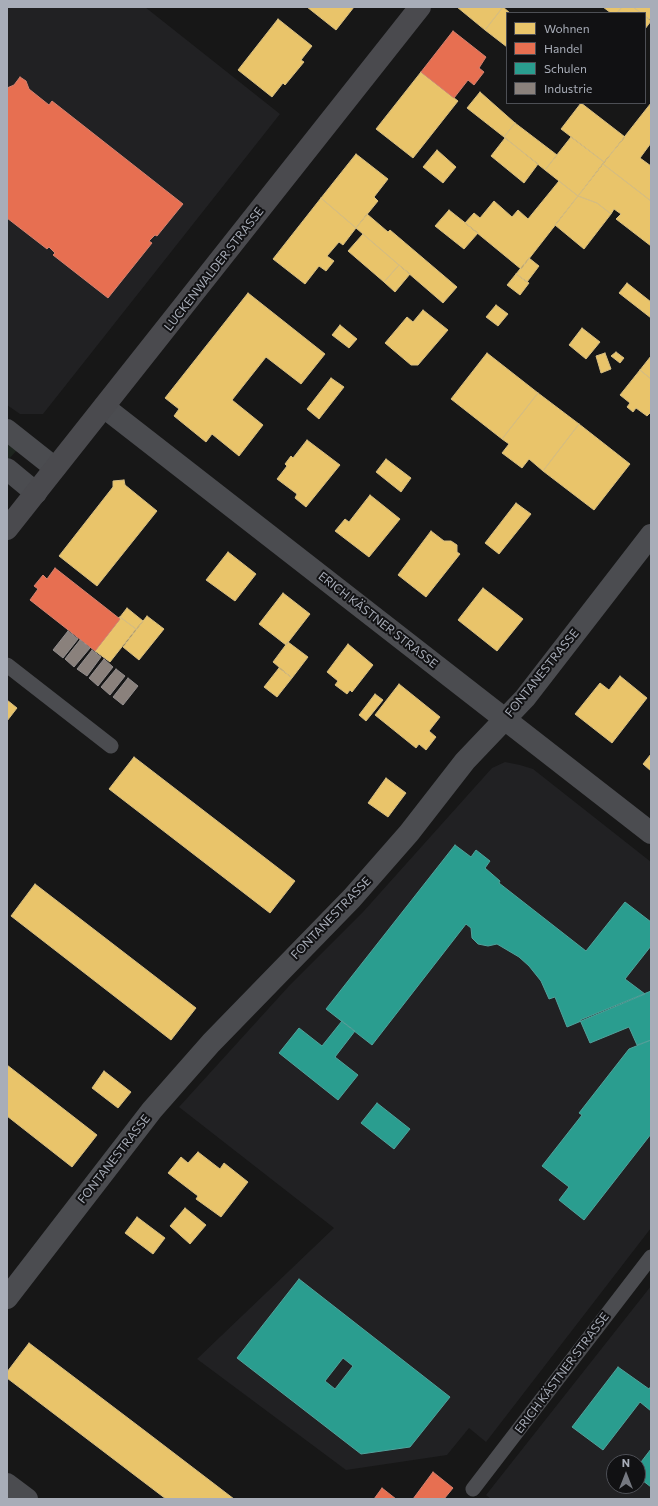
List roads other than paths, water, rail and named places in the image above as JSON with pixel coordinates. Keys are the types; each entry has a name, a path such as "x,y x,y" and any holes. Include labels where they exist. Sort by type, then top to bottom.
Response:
{"main road":[{"name":"LUCKENWALDER STRASSE","path":"7,529 420,7"}],"street":[{"name":"ERICH KÄSTNER STRASSE","path":"104,407 651,833"},
{"path":"7,430 55,468"},
{"path":"7,469 36,493"},
{"name":"FONTANESTRASSE","path":"7,1298 152,1110 211,1043 352,898 409,833 465,761 526,698 651,535"},
{"path":"7,1484 27,1499"}],"lane":[{"path":"7,665 111,746"},
{"name":"ERICH KÄSTNER STRASSE","path":"473,1489 651,1257"}]}
